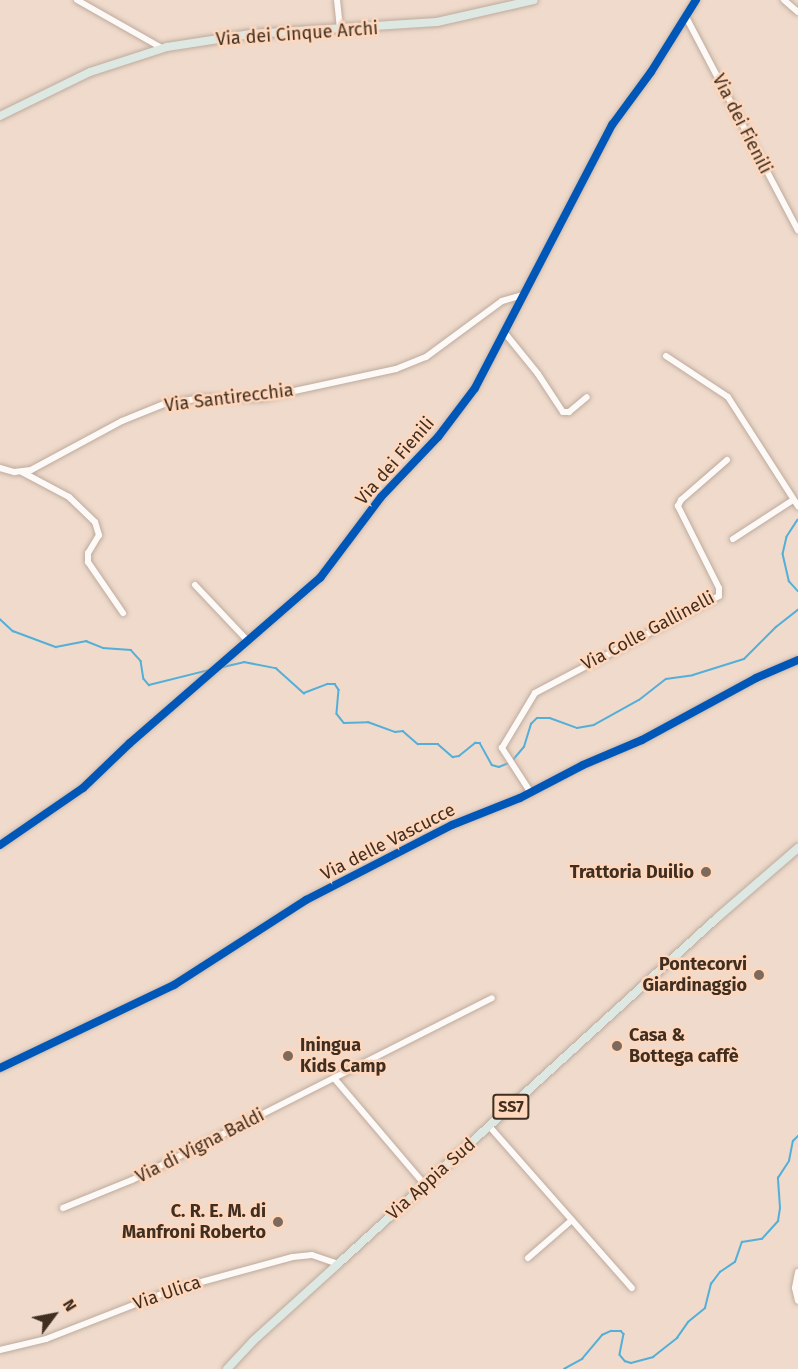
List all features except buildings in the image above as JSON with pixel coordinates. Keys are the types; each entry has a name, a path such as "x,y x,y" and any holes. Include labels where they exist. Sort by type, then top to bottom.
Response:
{"main road":[{"name":"Via dei Cinque Archi","path":"0,116 90,72 162,48 251,34 340,30 444,21 534,0"},
{"name":"Via Appia Sud","path":"227,1369 253,1341 718,917 796,852"}],"street":[{"path":"77,0 162,48"},
{"path":"337,0 340,30"},
{"name":"Via dei Fienili","path":"0,845 79,791 129,743 227,660 330,567 376,503 435,440 466,401 612,125 696,0"},
{"path":"783,0 798,12"},
{"name":"Via dei Fienili","path":"686,17 798,230"},
{"name":"Via Santirecchia","path":"22,472 36,467 129,417 161,405 196,399 266,397 396,369 424,358 487,311 509,298 522,294"},
{"path":"504,332 538,374 562,412 569,412 586,397"},
{"path":"666,356 728,397 798,506"},
{"name":"Via Colle Gallinelli","path":"531,793 502,750 532,697 539,690 719,596 720,589 678,506 681,500 728,460"},
{"path":"0,468 22,472 69,497 95,522 99,535 88,553 88,562 123,613"},
{"path":"733,538 793,500"},
{"path":"195,585 248,641"},
{"name":"Via delle Vascucce","path":"0,1068 184,980 316,895 452,825 531,793 583,765 647,738 767,673 798,660"},
{"name":"Via di Vigna Baldi","path":"63,1208 132,1180 492,998"},
{"path":"334,1077 425,1185"},
{"path":"489,1126 632,1288"},
{"path":"528,1258 572,1220"},
{"name":"Via Ulica","path":"0,1350 51,1337 165,1292 293,1257 312,1255 338,1263"},
{"path":"798,1272 795,1286 798,1301"}],"waterway":[{"path":"798,520 787,537 783,554 789,581 798,591"},
{"path":"513,760 524,747 531,724 537,718 550,718 577,728 594,725 639,700 666,679 693,675 744,659 776,627 798,610"},
{"path":"0,619 13,631 56,647 86,641 103,648 131,650 141,661 144,679 149,685 209,670"},
{"path":"219,668 244,662 276,668 304,693 327,684 335,684 339,690 337,714 344,723 368,722 395,732 403,731 418,744 438,744 453,757 459,756 475,743 480,743 492,765 499,767 509,763"},
{"path":"564,1369 582,1359 602,1335 611,1331 621,1331 624,1334 620,1355 625,1361 631,1363 653,1357 677,1338 688,1322 705,1308 711,1284 720,1272 735,1262 742,1242 762,1239 778,1221 780,1208 778,1178 789,1161 793,1141 798,1136"}],"cycle path":[{"path":"0,845 83,788 130,743 320,578 381,497 438,437 475,388 612,125 651,72 696,0"},
{"path":"0,1068 174,985 306,900 452,825 520,798 583,765 642,740 756,678 798,660"}],"place":[{"name":"Trattoria Duilio","path":"706,872"},
{"name":"Pontecorvi Giardinaggio","path":"759,975"},
{"name":"Casa & Bottega caffè","path":"617,1046"},
{"name":"Iningua Kids Camp","path":"288,1056"},
{"name":"C. R. E. M. di Manfroni Roberto","path":"278,1222"}]}
